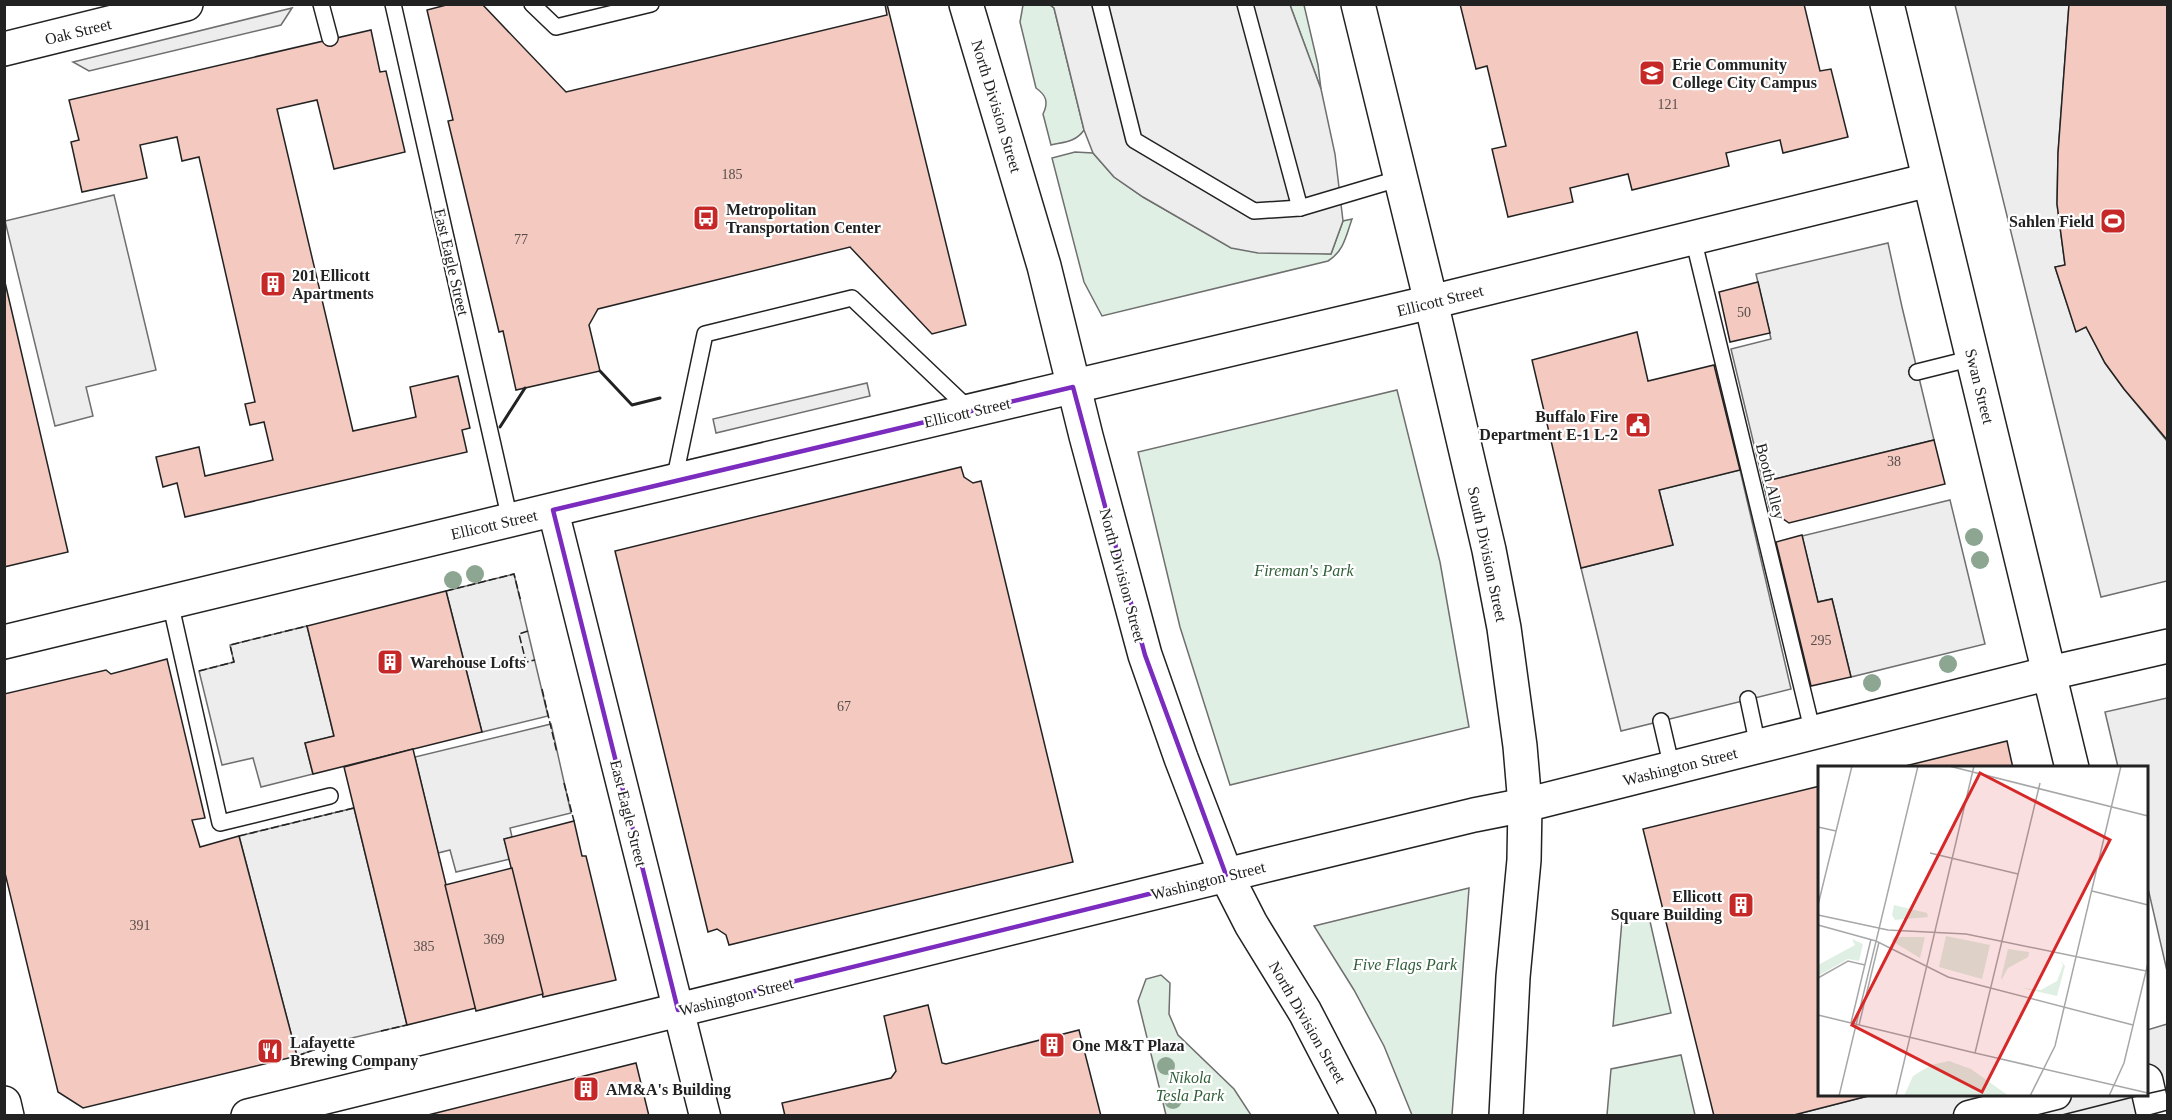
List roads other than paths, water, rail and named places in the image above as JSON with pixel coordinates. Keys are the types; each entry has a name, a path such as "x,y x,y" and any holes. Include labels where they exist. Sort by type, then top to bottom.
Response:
{"main road":[{"name":"Oak Street","path":"4,49 186,4"},
{"name":"North Division Street","path":"966,4 1044,266 1145,655 1181,758 1226,875 1251,924 1305,1012 1359,1116"},
{"name":"South Division Street","path":"1358,4 1431,302 1493,572 1504,628 1520,747 1525,805 1524,860 1513,977 1506,1116"},
{"name":"Swan Street","path":"1887,4 2072,766"},
{"name":"Ellicott Street","path":"4,642 1431,302 1929,180"},
{"name":"Washington Street","path":"248,1116 1226,875 1474,815 1525,805 2050,673 2168,646"},
{"path":"2148,1090 2154,1115"},
{"path":"4,1103 8,1116"}],"street":[{"name":"East Eagle Street","path":"553,510 705,1116"},
{"path":"1969,1116 2052,1096"}],"lane":[{"path":"321,4 330,38"},
{"name":"East Eagle Street","path":"393,4 510,520"},
{"path":"532,4 556,27 651,4"},
{"path":"1100,4 1134,140 1254,211 1300,208 1401,178"},
{"path":"1245,4 1300,208"},
{"name":"Booth Alley","path":"1694,238 1813,733"},
{"path":"674,481 705,334 852,298 971,411"},
{"path":"1917,372 1973,358"},
{"path":"170,602 220,823 330,796"},
{"path":"1748,699 1758,746"},
{"path":"1661,721 1672,768"}],"tram line":[{"path":"2148,1094 2168,1089"},
{"path":"2058,1116 2137,1096"},
{"path":"2146,1116 2168,1110"}],"place":[{"name":"Erie Community College City Campus","path":"1652,73"},
{"name":"Metropolitan Transportation Center","path":"706,218"},
{"name":"Sahlen Field","path":"2113,221"},
{"name":"201 Ellicott Apartments","path":"273,284"},
{"name":"Buffalo Fire Department E-1 L-2","path":"1638,425"},
{"name":"Warehouse Lofts","path":"390,662"},
{"name":"Ellicott Square Building","path":"1741,905"},
{"name":"One M&T Plaza","path":"1052,1045"},
{"name":"Lafayette Brewing Company","path":"270,1051"},
{"name":"AM&A's Building","path":"586,1089"}],"park label":[{"name":"Fireman's Park","path":"1304,570"},
{"name":"Five Flags Park","path":"1405,964"},
{"name":"Nikola Tesla Park","path":"1190,1086"}]}
